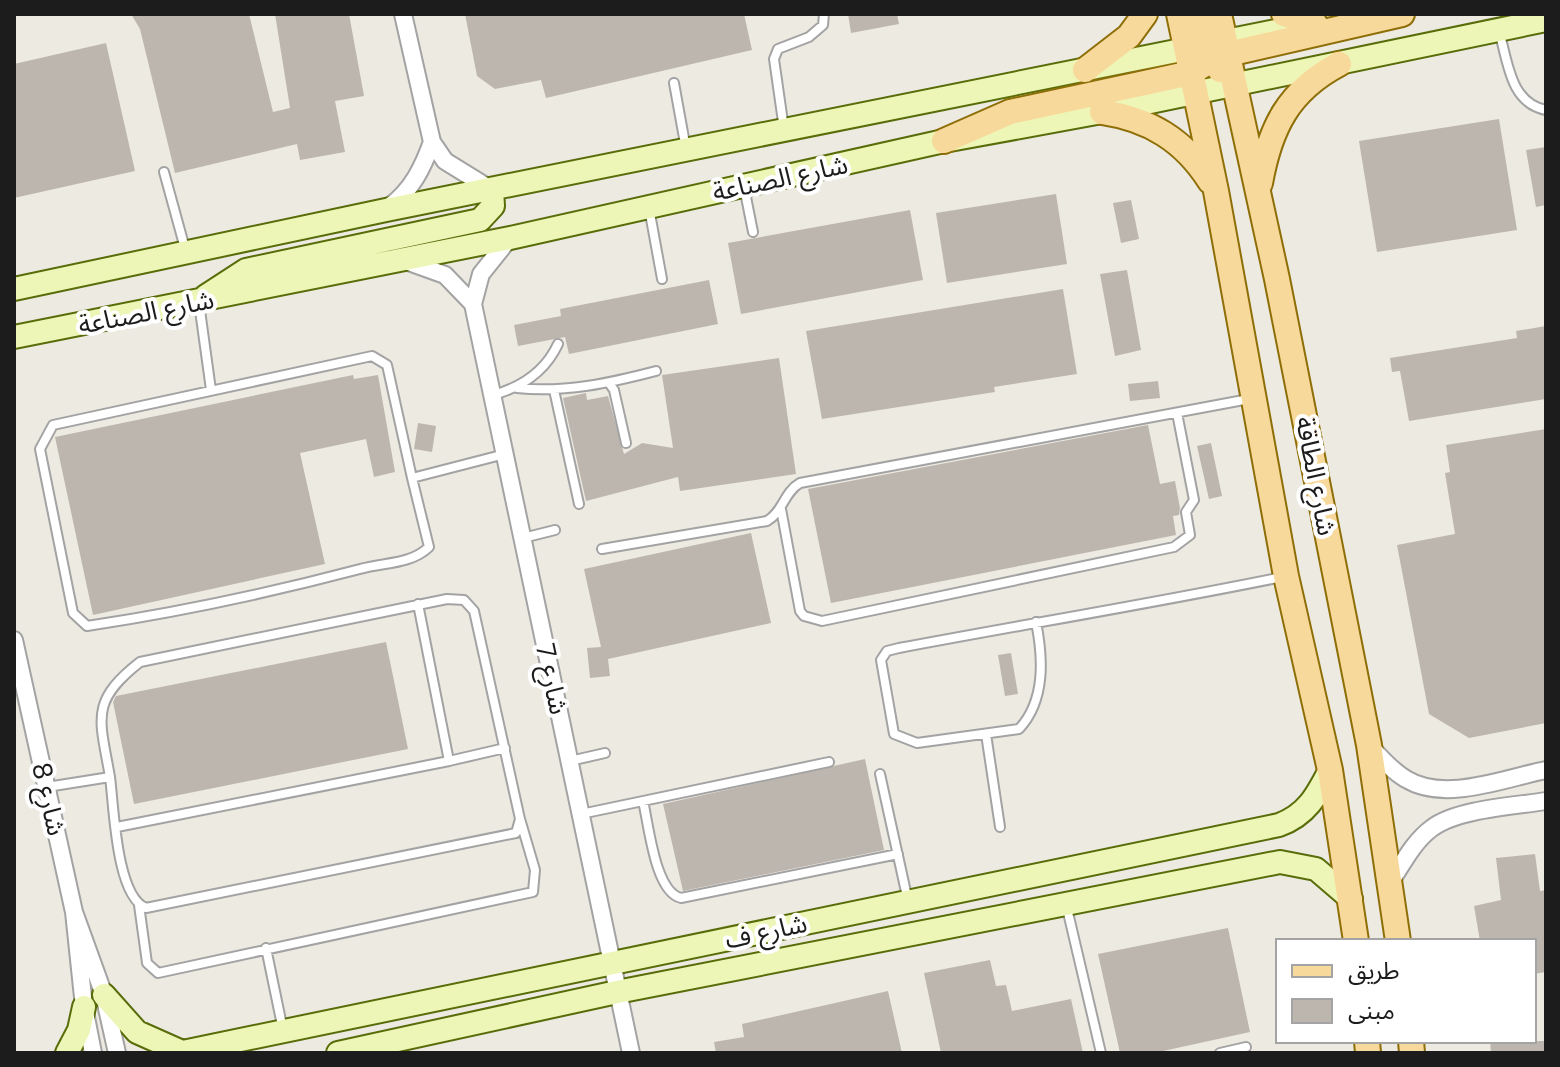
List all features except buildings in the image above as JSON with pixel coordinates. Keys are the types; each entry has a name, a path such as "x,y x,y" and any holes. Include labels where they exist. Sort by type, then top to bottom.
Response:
{"main road":[{"path":"1085,70 1129,36 1145,14"},
{"name":"شارع الطاقة","path":"1179,14 1210,65 1259,193 1369,745 1398,939"},
{"path":"1196,14 1253,215 1277,279"},
{"name":"شارع الطاقة","path":"1219,14 1210,65 1216,191 1286,576 1330,770 1356,939"},
{"path":"1284,14 1315,24"},
{"path":"944,141 1010,112 1210,65 1402,14"},
{"path":"1259,193 1272,131 1283,109 1308,83 1339,64"},
{"path":"1102,112 1150,124 1171,137 1203,170 1216,191"}],"street":[{"path":"199,302 221,283 246,270 480,220 493,206 492,190 445,161 432,142 403,14"},
{"name":"شارع الصناعة","path":"14,337 510,238 944,141 1102,112 1315,24 1366,14"},
{"name":"شارع الصناعة","path":"16,289 386,210 1085,70 1339,64 1546,20"},
{"path":"386,210 404,197 432,142"},
{"path":"388,261 427,266 445,275 473,304 488,261 510,238"},
{"name":"شارع 7","path":"473,304 631,1053"},
{"name":"شارع 8","path":"14,640 74,912 84,1007 93,1053"},
{"path":"1369,745 1406,780 1428,788 1448,790 1546,770"},
{"name":"شارع ف","path":"180,1053 1279,825 1296,819 1309,806 1330,770"},
{"path":"1391,881 1419,839 1433,826 1454,818 1546,801"},
{"name":"شارع ف","path":"338,1053 363,1051 617,992 1280,862 1316,869 1351,899"},
{"name":"شارع 8","path":"74,912 104,995 117,1053"},
{"path":"104,995 137,1032 180,1053"},
{"path":"67,1053 79,1030 84,1007"}],"lane":[{"path":"785,130 774,59 778,49 809,37 823,25 824,14"},
{"path":"1498,30 1519,97 1533,108 1546,110"},
{"path":"674,83 687,150"},
{"path":"164,172 186,252"},
{"path":"744,187 753,232"},
{"path":"649,207 662,279"},
{"path":"199,302 211,390"},
{"path":"517,388 549,363 558,344"},
{"path":"372,356 387,365 412,478 429,547 417,559 365,568 245,599 87,626 73,613 40,449 45,434 53,425 372,356"},
{"path":"492,395 517,388 554,390 609,383 656,371"},
{"path":"609,383 614,390 626,443"},
{"path":"554,390 579,504"},
{"path":"602,549 767,521 781,509 788,493 800,483 1254,398"},
{"path":"781,509 800,611 804,616 822,621 1174,547 1190,535 1186,512 1194,500 1177,413"},
{"path":"412,478 505,454"},
{"path":"522,539 555,530"},
{"path":"1036,622 1042,669 1028,720 1019,729 917,743 894,734 881,660 887,651 1036,622 1286,576"},
{"path":"447,599 464,600 474,611 520,819 535,870 533,892 158,973 147,963 139,905 127,885 99,716 105,699 140,662 418,604 447,599"},
{"path":"418,604 449,761"},
{"path":"986,734 1000,827"},
{"path":"117,827 505,748"},
{"path":"569,761 605,753"},
{"path":"580,814 829,762"},
{"path":"880,774 909,901"},
{"path":"46,787 110,777"},
{"path":"643,801 662,883 666,890 681,898 898,854"},
{"path":"139,905 154,908 516,833 520,819"},
{"path":"1066,904 1101,1053"},
{"path":"266,948 283,1031"},
{"path":"1220,1053 1246,1047"}]}
